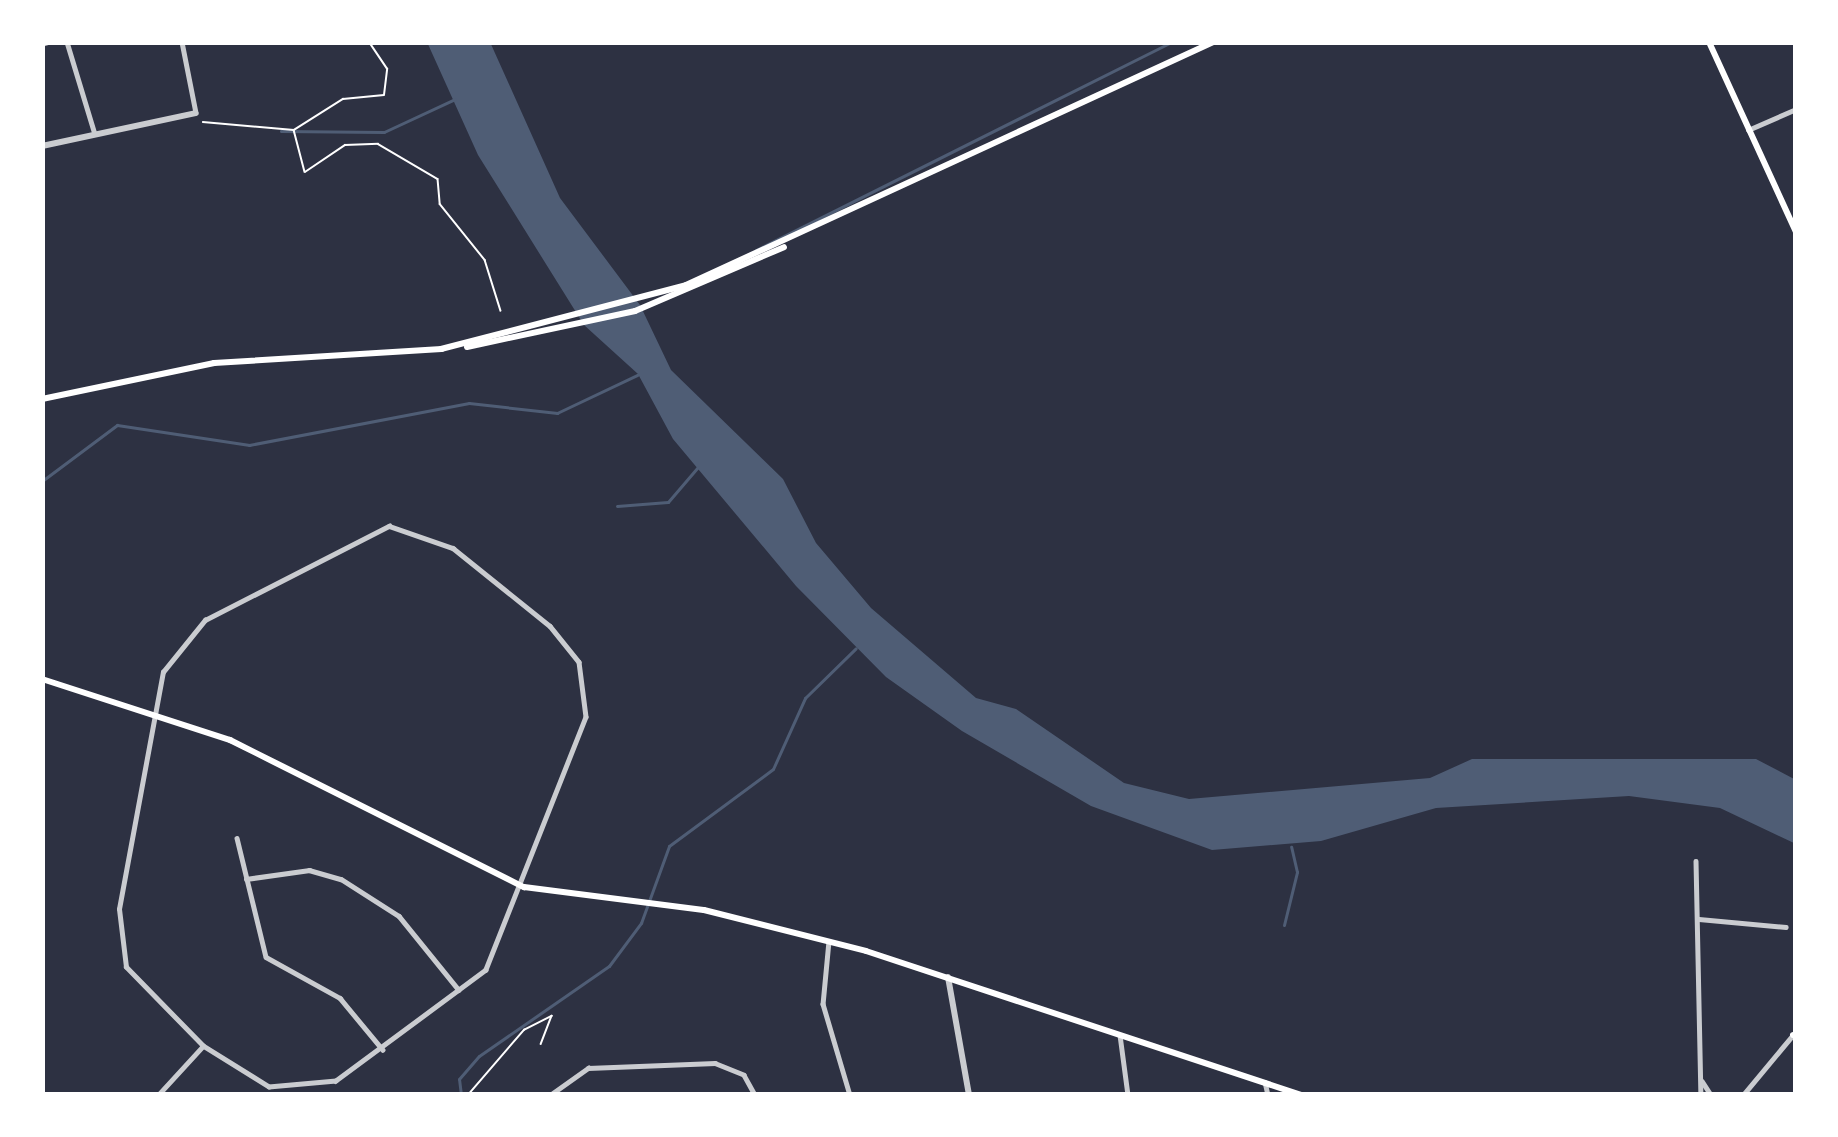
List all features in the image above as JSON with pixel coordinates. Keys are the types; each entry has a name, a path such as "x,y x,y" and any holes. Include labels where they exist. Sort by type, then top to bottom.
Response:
{"main road":[{"path":"42,399 214,363 441,349 518,337 623,307 766,255 1213,42"},
{"path":"1708,42 1796,232"},
{"path":"42,679 334,785 524,886 704,910 830,941 1301,1095"}],"street":[{"path":"67,42 95,134"},
{"path":"42,146 196,113 182,42"},
{"path":"1748,130 1796,109"},
{"path":"389,526 418,528 498,578 568,644 584,677 582,738 497,955 383,1050 315,1088 268,1091 203,1046 144,992 118,937 155,718 164,672 205,620 389,526"},
{"path":"237,838 266,957 340,998 383,1050"},
{"path":"1696,861 1701,1095"},
{"path":"246,879 309,870 341,879 399,916 459,991"},
{"path":"1699,919 1786,927"},
{"path":"830,941 823,1004 850,1095"},
{"path":"948,977 969,1095"},
{"path":"1743,1095 1795,1034"},
{"path":"1120,1035 1128,1095"},
{"path":"159,1094 203,1046"},
{"path":"550,1095 588,1068 715,1063 744,1075 755,1095"},
{"path":"1702,1081 1711,1095"},
{"path":"1265,1082 1268,1095"}],"path":[{"path":"203,122 294,130 332,103 384,95 387,69 369,42"},
{"path":"294,130 304,172 345,145 378,144 438,179 440,204 485,260 501,311"},
{"path":"468,1095 524,1030 552,1016 542,1044"}],"water":[{"path":"427,42 490,42 560,198 640,305 671,370 783,479 816,543 871,608 976,698 1016,709 1124,783 1189,799 1430,778 1472,759 1756,759 1796,780 1796,844 1720,808 1629,796 1436,808 1321,841 1212,850 1091,806 962,731 886,677 796,586 673,439 638,374 584,325 478,155"}],"waterway":[{"path":"756,250 1171,42"},
{"path":"281,131 384,132 455,99"},
{"path":"42,481 117,425 249,445 469,403 557,413 637,375"},
{"path":"617,506 668,502 698,467"},
{"path":"461,1095 459,1079 479,1056 609,966 641,923 669,846 773,769 805,698 856,648"},
{"path":"1284,925 1297,872 1291,847"}]}
